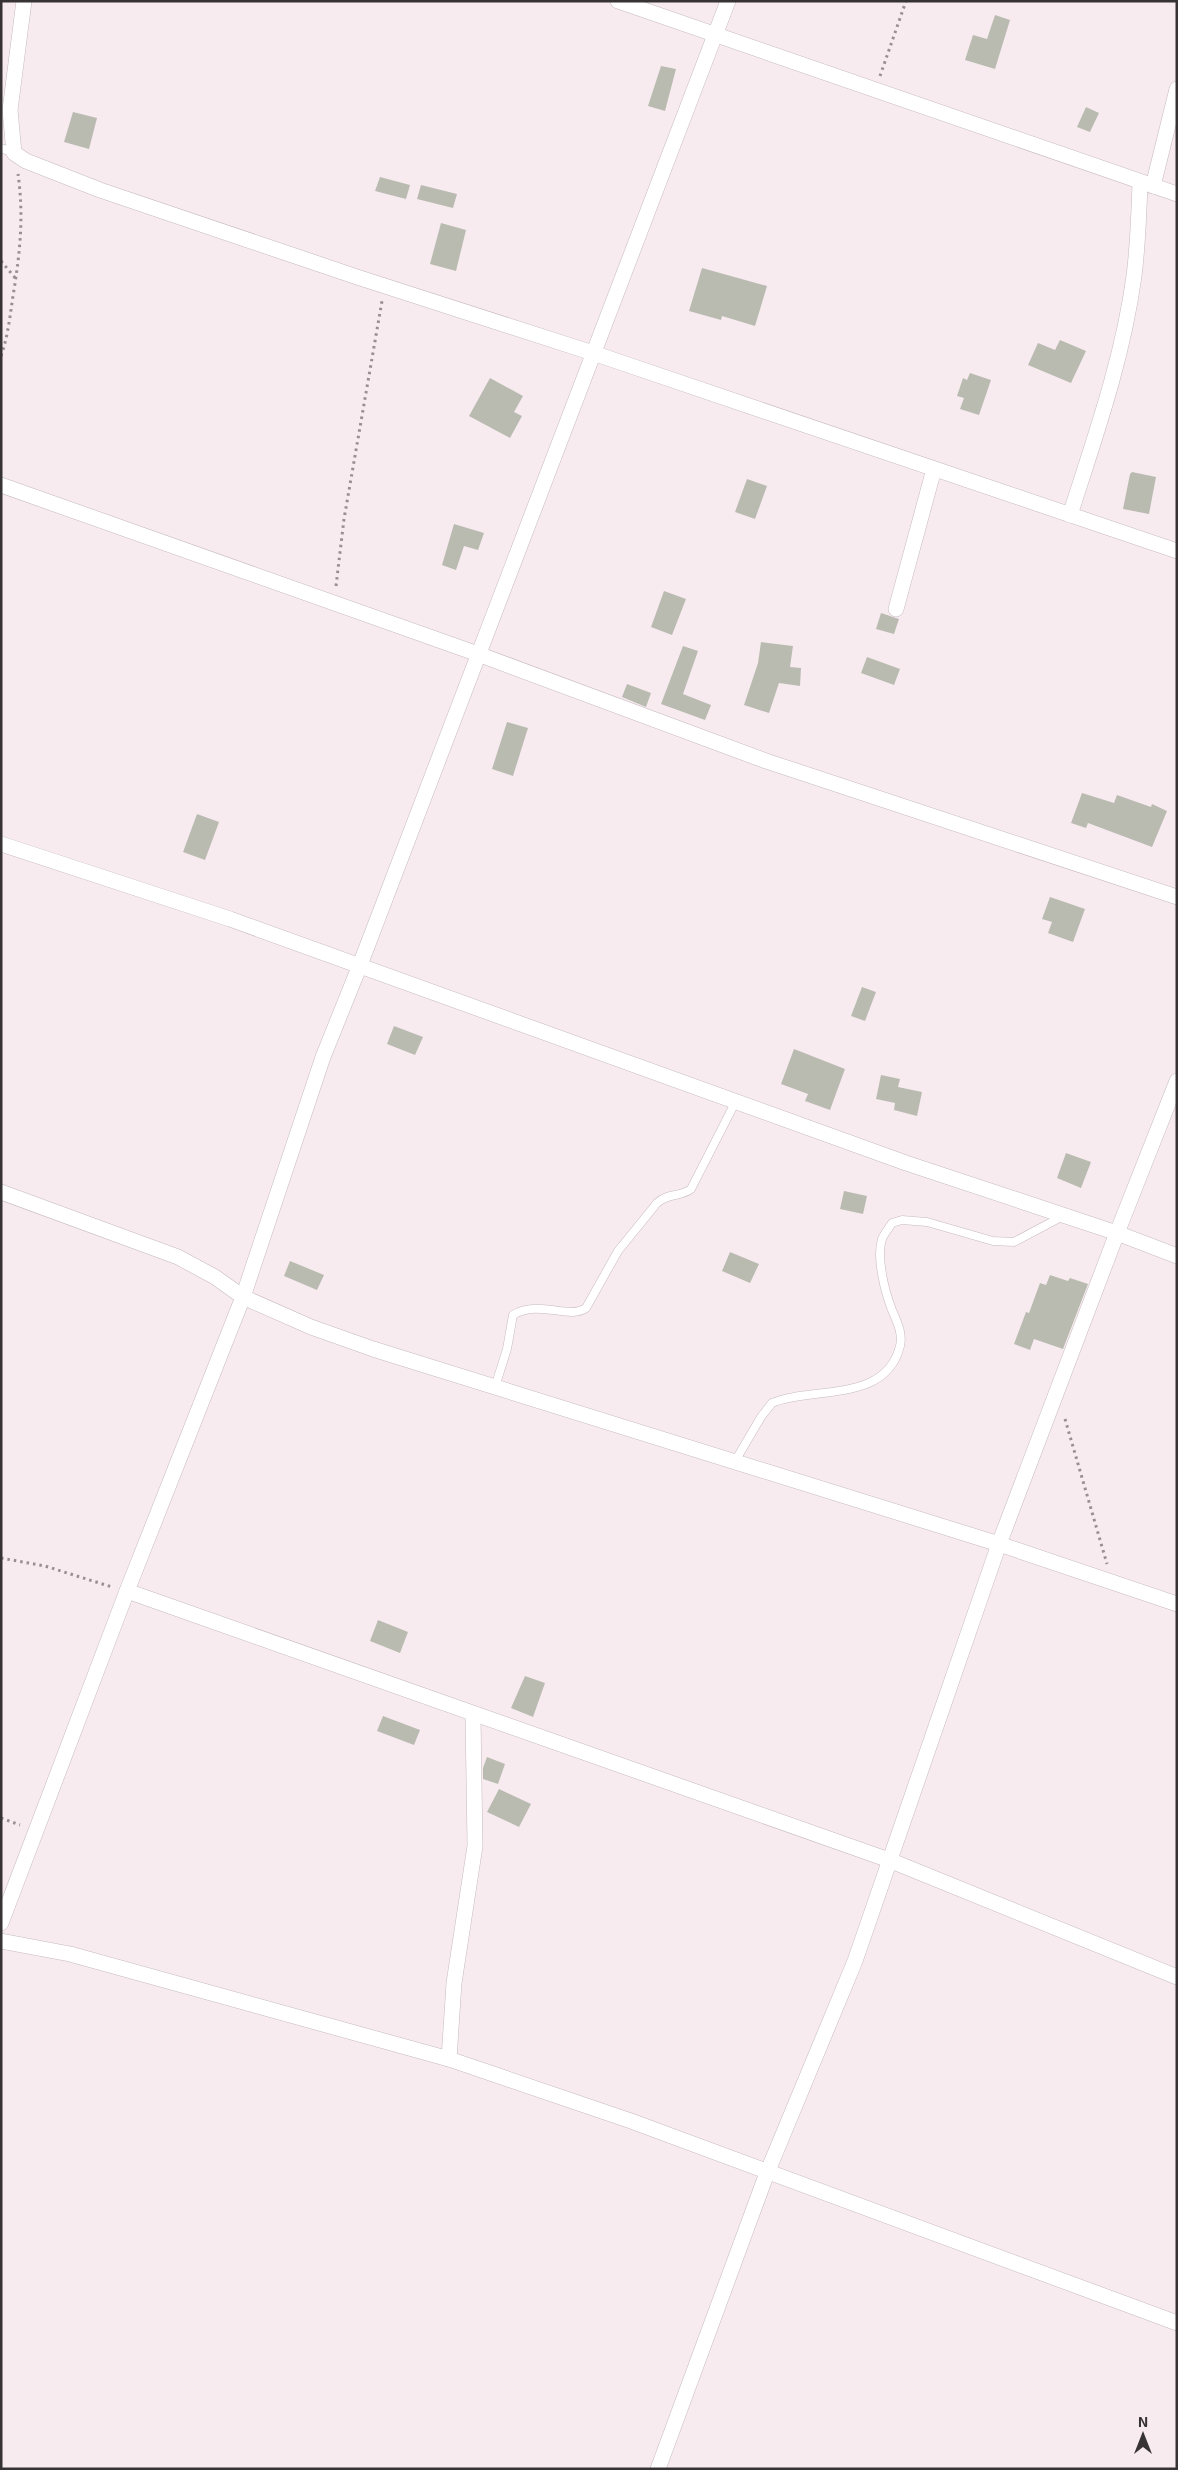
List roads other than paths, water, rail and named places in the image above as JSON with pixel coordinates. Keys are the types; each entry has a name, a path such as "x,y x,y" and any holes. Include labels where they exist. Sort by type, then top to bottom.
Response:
{"street":[{"path":"24,1 10,110 8,150 26,161 100,190 385,286 593,353 1177,551"},
{"path":"618,1 1177,194"},
{"path":"1,1923 127,1591 243,1297 323,1057 360,966 593,353 717,35 728,1"},
{"path":"1070,515 1108,396 1128,313 1146,184 1177,89"},
{"path":"896,609 934,469"},
{"path":"1,485 478,654 766,761 1177,896"},
{"path":"1,844 230,920 897,1160 1117,1233 1177,1256"},
{"path":"658,2469 767,2172 855,1961 999,1544 1177,1081"},
{"path":"1,1192 178,1257 215,1277 243,1297 311,1327 734,1463 999,1544 1177,1604"},
{"path":"127,1591 473,1715 889,1860 1177,1977"},
{"path":"449,2059 454,1983 475,1846 473,1715"},
{"path":"1,1941 70,1954 449,2059 631,2121 1177,2322"}],"lane":[{"path":"495,1387 507,1349 513,1315 533,1308 572,1312 586,1308 618,1251 650,1210 664,1197 685,1193 691,1189 736,1101"},
{"path":"734,1463 761,1417 772,1403 850,1390 869,1382 883,1373 894,1362 901,1343 900,1329 883,1281 881,1260 882,1240 892,1223 902,1220 927,1222 993,1241 1014,1242 1064,1215"}]}
